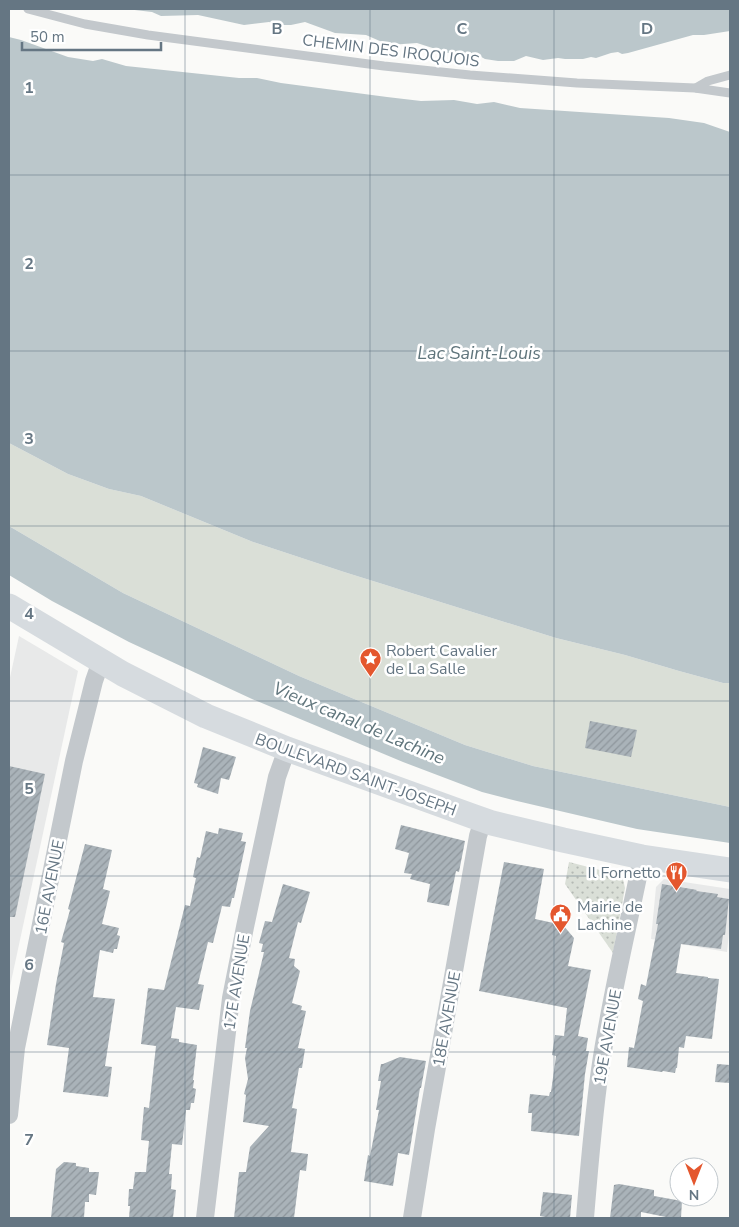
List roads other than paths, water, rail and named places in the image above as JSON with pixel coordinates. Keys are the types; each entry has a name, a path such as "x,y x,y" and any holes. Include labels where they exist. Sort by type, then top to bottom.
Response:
{"street":[{"name":"BOULEVARD SAINT-JOSEPH","path":"9,606 123,674 206,716 287,748 484,820 642,857 730,870"},
{"name":"16E AVENUE","path":"9,1115 16,1048 72,770 94,681 101,661"},
{"name":"17E AVENUE","path":"206,1218 231,998 277,778 287,748"},
{"name":"18E AVENUE","path":"412,1218 478,836 484,820"},
{"name":"19E AVENUE","path":"585,1218 600,1069 642,857"}],"lane":[{"name":"CHEMIN DES IROQUOIS","path":"28,9 85,24 140,34 384,66 470,75 577,83 695,88 730,93"},
{"name":"CHEMIN DES IROQUOIS","path":"695,88 708,81 730,75"}],"water":[{"path":"126,9 730,9 730,31 693,35 628,53 611,53 596,58 543,60 526,56 514,61 498,61 485,59 476,54 448,53 417,43 389,45 366,35 335,33 305,22 291,25 269,22 244,25 198,15 161,16 152,12"},
{"name":"Lac Saint-Louis","path":"9,37 68,57 93,61 102,59 126,66 239,78 257,78 281,83 421,101 454,100 477,104 494,102 520,108 669,118 704,123 730,132 730,683 723,683 625,655 556,638 253,542 141,496 109,489 68,474 9,443"},
{"name":"Vieux canal de Lachine","path":"9,526 123,593 299,676 465,745 533,766 730,807 730,843 637,829 482,792 403,762 252,699 129,642 52,601 9,575"}],"place":[{"name":"Robert Cavalier de La Salle","path":"370,678"},
{"name":"Il Fornetto","path":"677,891"},
{"name":"Mairie de Lachine","path":"561,934"}]}
